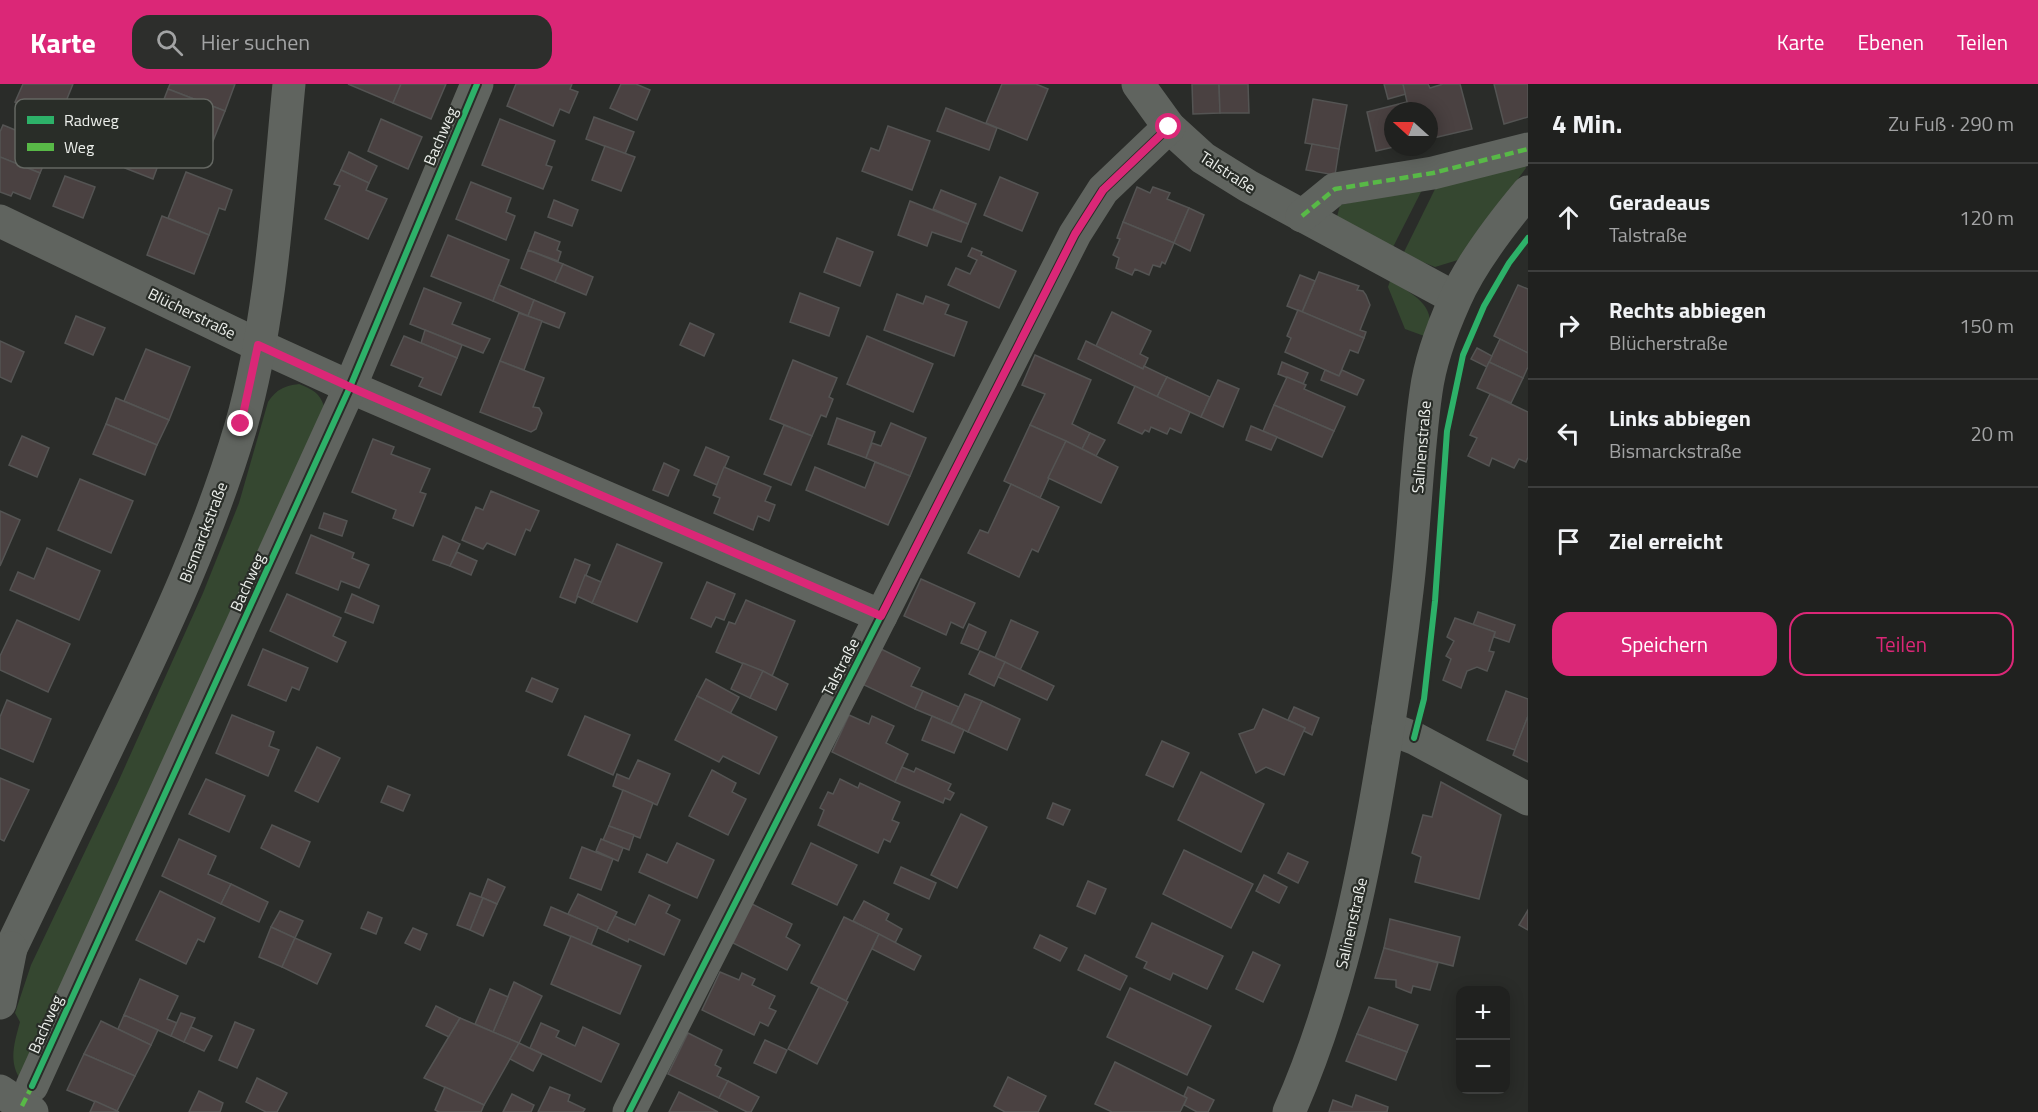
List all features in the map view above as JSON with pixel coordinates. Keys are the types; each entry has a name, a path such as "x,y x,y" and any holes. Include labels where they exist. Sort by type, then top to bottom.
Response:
{"street":[{"name":"Bismarckstraße","path":"0,1003 6,956 167,623 209,523 241,424 258,345 269,277 289,84"},
{"name":"Bachweg","path":"32,1099 350,387 477,84"},
{"path":"1138,84 1169,127"},
{"name":"Talstraße","path":"629,1112 1075,234 1103,190 1169,127 1203,158 1248,186 1455,298"},
{"path":"1302,216 1335,189 1433,173 1528,149"},
{"name":"Salinenstraße","path":"1289,1112 1304,1078 1337,985 1361,885 1388,728 1407,598 1426,390 1437,347 1455,298 1479,258 1528,192"},
{"name":"Blücherstraße","path":"0,221 350,387 881,616"},
{"path":"1388,728 1414,738 1528,799"},
{"path":"0,1091 32,1099"}],"green space":[{"path":"1524,162 1526,168 1458,260 1435,267 1403,254 1438,183"},
{"path":"1423,188 1392,249 1337,217 1340,205"},
{"path":"1390,281 1416,297 1426,308 1430,322 1427,337 1405,329 1388,287"},
{"path":"299,384 315,392 324,406 24,1084 15,1069 14,1062 14,1046 20,1022 15,1013 31,965 119,780 203,593 239,503 268,402 281,389"}],"building":[{"path":"23,84 73,84 67,99 16,99"},
{"path":"170,84 235,84 225,111 213,106 213,99 194,99 168,89"},
{"path":"348,84 399,84 401,85 393,103"},
{"path":"401,84 446,84 431,119 393,103"},
{"path":"516,84 572,84 570,89 578,92 569,113 560,109 553,126 507,106"},
{"path":"621,84 636,84 650,90 637,120 610,108"},
{"path":"1002,84 1036,84 1048,89 1027,140 986,123"},
{"path":"1192,84 1219,84 1220,113 1193,114"},
{"path":"1219,84 1248,84 1249,113 1220,113"},
{"path":"1384,84 1403,84 1406,94 1388,99"},
{"path":"1403,84 1428,84 1430,88 1443,84 1460,84 1472,129 1438,137 1438,102 1407,102"},
{"path":"1494,84 1528,84 1528,117 1504,124"},
{"path":"168,89 194,99 164,99"},
{"path":"1313,99 1347,105 1339,149 1305,143"},
{"path":"213,106 225,111 213,141"},
{"path":"946,108 997,128 989,150 937,131"},
{"path":"1384,108 1384,149 1376,151 1367,112"},
{"path":"594,117 634,132 625,154 586,139"},
{"path":"381,119 422,137 408,169 368,151"},
{"path":"500,119 555,141 546,165 552,167 543,189 482,165"},
{"path":"3,125 15,130 15,163 0,157 0,132"},
{"path":"888,126 930,141 912,190 862,171 871,148 879,151"},
{"path":"1312,144 1339,149 1335,175 1306,170"},
{"path":"605,146 635,157 621,191 592,180"},
{"path":"349,152 377,166 369,183 341,170"},
{"path":"0,157 15,163 15,168 28,168 40,173 30,199 13,192 11,196 0,192"},
{"path":"28,168 42,168 40,173"},
{"path":"125,168 157,168 153,179"},
{"path":"341,170 369,183 366,190 387,199 368,239 325,219 340,186 334,184"},
{"path":"186,172 232,190 225,210 219,208 209,235 168,218"},
{"path":"65,176 95,187 83,218 53,206"},
{"path":"1000,177 1038,193 1022,231 984,215"},
{"path":"471,182 511,198 506,212 515,216 506,240 456,219"},
{"path":"1137,187 1150,193 1153,187 1170,193 1167,199 1189,208 1174,243 1123,222"},
{"path":"941,190 976,204 968,224 933,209"},
{"path":"554,200 578,210 572,226 548,217"},
{"path":"910,201 968,224 961,242 932,232 927,246 898,235"},
{"path":"1189,208 1204,215 1190,251 1174,243"},
{"path":"162,216 209,235 194,274 147,255"},
{"path":"1123,222 1174,243 1165,264 1162,262 1160,267 1153,265 1149,275 1135,269 1132,275 1116,268 1119,258 1113,255 1120,239 1117,238"},
{"path":"535,232 560,242 557,250 561,252 558,261 528,250"},
{"path":"448,235 509,260 493,301 431,276"},
{"path":"837,238 873,252 860,286 824,272"},
{"path":"972,248 982,252 981,255 1016,271 999,308 948,285 956,268 970,274 977,260 968,256"},
{"path":"528,250 563,264 555,282 521,268"},
{"path":"563,264 593,277 586,295 555,282"},
{"path":"1319,272 1359,286 1357,290 1363,291 1366,295 1370,305 1360,330 1366,332 1364,338 1302,312"},
{"path":"1300,275 1315,281 1302,312 1287,306"},
{"path":"499,285 534,300 528,316 493,301"},
{"path":"1518,285 1528,289 1528,353 1494,336"},
{"path":"424,288 461,303 452,324 490,339 483,353 410,324"},
{"path":"800,293 839,308 829,336 790,322"},
{"path":"897,294 923,304 926,296 949,305 945,314 967,322 954,356 884,330"},
{"path":"534,300 565,313 559,328 528,316"},
{"path":"1298,310 1364,338 1358,353 1350,350 1339,376 1285,352 1291,338 1287,336"},
{"path":"1112,312 1151,331 1140,354 1148,358 1143,369 1096,346"},
{"path":"519,313 542,321 524,370 500,361"},
{"path":"76,316 105,328 93,355 65,343"},
{"path":"690,323 714,334 704,356 680,345"},
{"path":"425,330 462,345 457,358 421,343"},
{"path":"404,336 457,358 441,395 419,386 423,378 391,365"},
{"path":"867,336 933,364 913,412 847,384"},
{"path":"1500,339 1528,353 1528,367 1523,378 1489,362"},
{"path":"0,341 24,352 11,382 0,377"},
{"path":"1086,341 1143,369 1144,366 1167,377 1157,397 1078,359"},
{"path":"1477,348 1492,356 1487,367 1471,359"},
{"path":"146,349 190,367 169,420 124,401"},
{"path":"1035,355 1091,380 1072,424 1090,433 1082,449 1030,425 1045,394 1022,385"},
{"path":"793,360 837,378 829,397 833,399 826,417 821,415 812,436 770,419"},
{"path":"500,361 544,378 533,407 539,408 542,413 536,429 531,432 480,412"},
{"path":"1282,362 1308,373 1303,384 1278,374"},
{"path":"1489,362 1523,378 1511,403 1477,388"},
{"path":"1325,370 1339,376 1342,370 1364,380 1357,395 1321,380"},
{"path":"1167,377 1210,397 1201,417 1157,397"},
{"path":"1287,377 1306,385 1304,389 1345,407 1334,431 1274,405"},
{"path":"1218,380 1239,389 1223,427 1201,417"},
{"path":"1135,386 1190,412 1181,433 1170,428 1167,434 1151,427 1149,432 1145,430 1142,434 1118,423"},
{"path":"1490,394 1528,412 1528,457 1526,462 1519,459 1514,468 1492,458 1489,466 1468,456 1477,438 1470,435"},
{"path":"116,398 169,420 157,445 106,424"},
{"path":"1274,405 1334,431 1322,457 1263,431"},
{"path":"837,418 875,432 866,458 828,444"},
{"path":"891,423 926,438 910,476 866,458 872,443 881,446"},
{"path":"106,424 157,445 145,475 93,454"},
{"path":"784,425 812,436 791,485 764,474"},
{"path":"1030,425 1066,441 1040,498 1004,481"},
{"path":"1251,426 1277,437 1271,450 1246,440"},
{"path":"1090,433 1105,440 1096,456 1082,449"},
{"path":"22,436 49,448 37,477 9,465"},
{"path":"373,439 394,447 391,454 430,469 420,492 426,494 413,526 393,518 396,510 352,492"},
{"path":"1066,441 1118,467 1101,503 1048,478"},
{"path":"706,447 729,457 717,485 694,475"},
{"path":"875,462 910,476 888,525 806,490 815,467 865,488"},
{"path":"664,463 679,470 668,496 653,490"},
{"path":"724,467 771,487 765,501 775,505 769,521 758,516 753,530 714,513 720,498 713,495"},
{"path":"80,479 133,501 111,553 58,530"},
{"path":"1011,484 1059,507 1038,552 1032,549 1019,577 968,553 980,530 988,533"},
{"path":"491,491 539,511 530,531 526,529 515,555 487,543 483,549 462,540 476,507 483,510"},
{"path":"0,511 20,520 0,566"},
{"path":"324,513 347,521 342,536 319,528"},
{"path":"311,535 354,553 352,558 369,565 359,588 341,581 338,590 296,573"},
{"path":"443,536 460,544 450,566 433,560"},
{"path":"617,544 662,563 637,622 592,603"},
{"path":"47,548 100,571 79,620 10,590 18,572 34,579"},
{"path":"457,552 477,561 471,575 450,566"},
{"path":"575,559 590,565 575,603 560,597"},
{"path":"585,575 601,582 592,603 577,596"},
{"path":"921,579 975,603 963,628 951,622 946,635 904,616"},
{"path":"707,582 735,594 724,620 716,617 711,627 691,618"},
{"path":"287,594 341,618 333,636 346,642 337,662 270,631"},
{"path":"352,594 379,606 373,623 345,612"},
{"path":"746,600 795,621 772,676 716,652 729,622 735,624"},
{"path":"1478,612 1515,625 1509,642 1494,637 1495,632 1473,625"},
{"path":"1455,618 1495,632 1489,651 1494,652 1487,671 1477,667 1467,671 1461,688 1443,680 1451,659 1446,656 1454,641 1447,637"},
{"path":"17,620 70,644 48,692 0,670 0,656"},
{"path":"1011,620 1038,632 1020,670 995,658"},
{"path":"969,624 986,632 978,650 961,643"},
{"path":"879,648 920,668 911,686 923,691 915,709 862,684"},
{"path":"263,649 308,668 299,690 292,687 286,701 248,685"},
{"path":"980,651 1005,662 994,686 969,674"},
{"path":"1005,662 1054,686 1047,700 998,677"},
{"path":"743,663 763,671 750,698 731,689"},
{"path":"763,671 788,684 776,710 750,698"},
{"path":"532,678 558,689 552,702 526,691"},
{"path":"706,679 739,697 730,714 697,696"},
{"path":"923,691 959,707 951,724 915,709"},
{"path":"1506,691 1528,699 1528,716 1515,750 1487,740"},
{"path":"965,694 982,701 968,732 951,724"},
{"path":"697,696 777,737 759,774 723,756 719,762 675,740"},
{"path":"7,700 51,719 33,762 0,748 0,717"},
{"path":"982,701 1020,719 1007,750 968,732"},
{"path":"1294,707 1319,718 1312,735 1304,731 1305,728 1288,720"},
{"path":"1263,709 1305,728 1284,775 1266,767 1256,773 1239,734 1254,729"},
{"path":"232,715 274,732 269,746 279,750 268,776 216,753"},
{"path":"849,715 869,724 872,716 894,726 886,743 908,754 895,782 832,752"},
{"path":"585,716 630,735 613,775 568,755"},
{"path":"932,716 964,730 954,753 922,740"},
{"path":"1528,716 1528,762 1513,755"},
{"path":"1162,741 1189,753 1173,787 1146,775"},
{"path":"317,747 340,758 318,802 295,791"},
{"path":"638,760 670,774 657,805 613,786 617,774 629,779"},
{"path":"902,767 914,772 916,768 951,784 948,790 954,793 950,800 945,798 943,803 895,782"},
{"path":"712,770 736,783 732,792 746,799 728,835 689,816"},
{"path":"1201,772 1264,804 1241,852 1178,820"},
{"path":"0,778 29,790 4,841 0,839"},
{"path":"206,779 245,796 229,832 189,814"},
{"path":"840,779 858,788 860,783 900,802 892,820 899,823 890,842 884,839 878,853 818,825 824,810 820,808 828,792 833,794"},
{"path":"1441,782 1501,815 1479,899 1415,882 1421,857 1412,853 1423,815 1432,817"},
{"path":"388,786 410,795 403,811 381,802"},
{"path":"623,790 653,803 640,838 609,826"},
{"path":"1053,803 1070,810 1063,825 1047,818"},
{"path":"961,814 987,827 957,888 931,875"},
{"path":"272,825 310,842 299,867 261,848"},
{"path":"609,826 634,835 629,850 603,840"},
{"path":"179,839 216,856 208,874 231,884 221,904 162,876"},
{"path":"601,839 623,848 618,861 596,851"},
{"path":"677,843 714,860 697,898 639,872 647,854 667,863"},
{"path":"811,843 857,865 837,905 792,884"},
{"path":"582,847 613,859 601,890 570,878"},
{"path":"1184,850 1253,884 1231,928 1163,894"},
{"path":"1288,853 1308,862 1298,883 1278,873"},
{"path":"901,867 936,883 929,899 894,883"},
{"path":"1264,875 1287,887 1279,903 1256,891"},
{"path":"488,879 505,887 497,904 481,897"},
{"path":"1088,881 1106,889 1095,914 1077,906"},
{"path":"231,884 268,902 259,922 221,904"},
{"path":"160,891 215,918 204,942 198,939 186,964 136,940"},
{"path":"470,893 483,898 470,930 457,925"},
{"path":"578,894 617,912 607,932 568,914"},
{"path":"649,895 670,905 666,913 680,920 664,955 607,932 615,916 635,925"},
{"path":"483,898 497,904 483,936 470,930"},
{"path":"864,901 889,914 886,920 902,929 895,943 853,921"},
{"path":"752,904 792,924 786,937 800,945 787,970 733,943"},
{"path":"551,907 598,927 591,945 544,925"},
{"path":"1528,910 1528,930 1519,925"},
{"path":"280,911 303,921 295,938 271,927"},
{"path":"368,912 382,918 376,934 361,928"},
{"path":"844,917 879,934 846,1001 811,983"},
{"path":"1390,919 1460,937 1453,966 1384,948"},
{"path":"1152,923 1223,956 1207,989 1173,973 1170,980 1144,968 1147,962 1136,957"},
{"path":"271,927 295,938 282,967 259,957"},
{"path":"413,928 427,934 420,950 405,943"},
{"path":"879,934 921,956 914,970 872,949"},
{"path":"1040,935 1067,948 1060,961 1034,948"},
{"path":"571,936 641,966 620,1014 551,984"},
{"path":"295,938 331,954 317,984 282,967"},
{"path":"1384,948 1438,963 1430,990 1413,986 1411,993 1396,987 1396,980 1375,978"},
{"path":"1253,952 1280,965 1263,1002 1236,989"},
{"path":"1085,955 1127,976 1120,990 1078,970"},
{"path":"720,972 739,980 742,973 755,979 752,985 775,996 769,1008 776,1011 768,1026 760,1022 754,1035 702,1010"},
{"path":"140,979 178,996 167,1019 177,1023 171,1036 124,1015"},
{"path":"514,982 542,996 519,1043 493,1032"},
{"path":"819,987 848,1002 817,1064 788,1049"},
{"path":"1130,988 1211,1026 1187,1075 1107,1037"},
{"path":"490,989 508,997 493,1032 475,1024"},
{"path":"436,1006 460,1018 449,1037 426,1026"},
{"path":"1369,1007 1418,1025 1407,1052 1357,1034"},
{"path":"181,1013 195,1018 184,1042 171,1036"},
{"path":"124,1015 158,1030 151,1045 118,1029"},
{"path":"460,1018 519,1043 484,1105 424,1078"},
{"path":"101,1021 151,1045 135,1076 84,1054"},
{"path":"235,1022 254,1030 237,1068 219,1060"},
{"path":"541,1023 559,1031 556,1037 575,1046 583,1027 619,1044 601,1082 530,1048"},
{"path":"191,1027 212,1036 204,1051 184,1042"},
{"path":"688,1033 722,1050 715,1065 721,1068 717,1076 728,1081 719,1098 668,1074"},
{"path":"1357,1034 1407,1052 1396,1080 1346,1061"},
{"path":"765,1040 787,1050 776,1073 754,1063"},
{"path":"519,1043 542,1054 533,1071 510,1059"},
{"path":"84,1054 135,1076 117,1111 67,1090"},
{"path":"1115,1062 1187,1098 1180,1112 1112,1112 1095,1104"},
{"path":"1008,1077 1046,1096 1038,1112 1005,1112 994,1106"},
{"path":"257,1078 287,1093 277,1112 266,1112 246,1102"},
{"path":"728,1081 759,1097 751,1112 719,1098"},
{"path":"445,1087 484,1105 481,1112 439,1112 435,1110"},
{"path":"550,1087 570,1095 568,1101 585,1109 583,1112 538,1112"},
{"path":"1188,1087 1214,1100 1208,1112 1197,1112 1184,1105 1187,1098 1184,1096"},
{"path":"199,1091 223,1103 220,1112 189,1112"},
{"path":"679,1092 718,1112 669,1112"},
{"path":"512,1094 534,1105 531,1112 503,1112"},
{"path":"1356,1095 1388,1107 1387,1112 1329,1112 1333,1100 1352,1107"},
{"path":"95,1101 117,1111 119,1112 90,1112"}],"marked path":[{"path":"1302,216 1335,189 1433,173 1528,149"},
{"path":"22,1106 32,1086"}],"cycle path":[{"path":"32,1086 350,387 477,84"},
{"path":"629,1112 1075,234 1103,190 1169,127"},
{"path":"1414,738 1424,699 1435,601 1447,431 1463,355 1484,306 1509,263 1528,238"}],"route":[{"path":"241,424 258,345 350,387 881,616 1075,234 1103,190 1169,127"}]}
